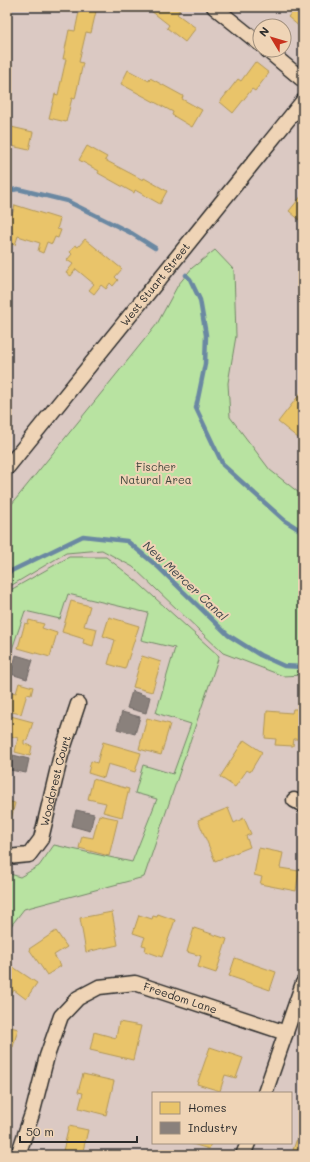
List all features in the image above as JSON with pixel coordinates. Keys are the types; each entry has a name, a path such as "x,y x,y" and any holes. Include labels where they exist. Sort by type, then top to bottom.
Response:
{"street":[{"path":"214,7 252,38"},
{"path":"277,58 303,80"},
{"name":"West Stuart Street","path":"7,468 303,101"},
{"name":"Woodcrest Court","path":"7,857 29,855 41,839 62,755 78,704"},
{"name":"Freedom Lane","path":"18,1155 33,1111 47,1056 61,1016 78,998 99,986 135,983 286,1033"},
{"path":"265,1092 303,983"},
{"path":"244,1155 248,1144"}],"green space":[{"name":"Fischer Natural Area","path":"215,250 234,270 236,336 228,383 230,417 270,470 303,496 303,675 283,676 223,653 133,567 102,550 66,553 7,588 7,510 157,324 178,285 192,268"},
{"path":"69,557 106,557 133,578 219,656 144,877 24,909 7,931 7,873 20,877 39,866 54,845 132,862 157,799 135,793 143,765 173,774 191,724 156,713 175,648 141,640 148,613 68,594 60,619 25,611 7,664 7,592"}],"building: Homes":[{"path":"7,7 12,7 7,29"},
{"path":"80,7 97,7 91,33 86,32 79,62 83,63 75,99 72,98 66,122 49,118 55,94 58,95 66,59 63,59 69,30 75,31"},
{"path":"146,7 174,7 180,11 177,14 196,28 185,42 167,28 169,25"},
{"path":"296,7 303,7 303,25 301,28 292,20 292,18 288,17"},
{"path":"255,62 269,73 255,91 252,89 233,113 220,102 238,79 241,81"},
{"path":"128,70 149,81 150,78 183,96 182,99 202,110 192,127 172,115 173,112 121,84"},
{"path":"7,126 33,132 29,150 7,145"},
{"path":"87,146 107,157 105,160 143,180 144,178 167,191 160,204 135,190 134,193 98,173 99,171 79,160"},
{"path":"303,194 303,223 289,211"},
{"path":"15,205 60,219 57,229 61,230 58,238 55,237 52,244 47,242 43,253 38,251 40,243 18,236 15,245 9,243 13,233 7,231 9,224 7,223 7,218 8,214 12,215"},
{"path":"85,239 122,269 115,277 118,280 113,286 110,283 106,289 101,285 94,294 89,290 94,284 76,269 71,276 66,273 73,264 67,260 72,254 70,252 75,245 78,247"},
{"path":"303,390 303,442 278,422"},
{"path":"71,601 90,606 84,626 97,629 93,646 83,643 84,639 62,632"},
{"path":"109,617 139,626 125,669 108,664 115,640 103,636"},
{"path":"29,620 44,624 42,628 57,633 50,657 18,648 25,623 28,624"},
{"path":"142,656 161,662 152,692 133,687"},
{"path":"19,683 33,687 31,695 27,694 21,714 7,711 7,691 16,693"},
{"path":"293,709 303,709 303,739 294,739 293,746 275,745 276,739 265,738 267,711 292,713"},
{"path":"7,715 33,722 27,741 24,740 24,744 32,746 30,756 15,752 18,738 7,735"},
{"path":"147,718 170,724 161,755 139,749"},
{"path":"244,740 262,752 250,772 247,770 235,787 220,777"},
{"path":"103,742 141,753 135,772 108,764 104,778 88,773 91,761 97,763"},
{"path":"93,779 129,789 122,817 103,812 106,803 88,799"},
{"path":"7,801 15,803 11,820 7,819"},
{"path":"228,808 234,823 244,818 251,834 246,836 250,847 215,861 198,820"},
{"path":"99,815 118,819 109,856 79,848 82,836 93,838"},
{"path":"259,848 283,853 280,868 299,871 296,891 260,884 262,877 254,875"},
{"path":"112,912 118,945 86,952 80,918"},
{"path":"158,914 175,920 162,957 145,951 146,946 142,945 145,937 133,933 139,915 152,919 153,916 157,917"},
{"path":"194,928 227,939 216,973 198,967 201,956 187,952"},
{"path":"56,931 67,947 54,955 61,966 47,975 29,949"},
{"path":"235,958 276,972 270,990 229,976"},
{"path":"7,963 37,983 26,999 14,990 9,998 7,997"},
{"path":"119,1022 141,1026 133,1060 90,1050 94,1032 116,1038"},
{"path":"7,1026 18,1029 13,1047 7,1045"},
{"path":"210,1047 243,1058 236,1078 225,1075 220,1091 197,1084"},
{"path":"83,1074 114,1081 106,1115 79,1108 83,1093 78,1092"},
{"path":"303,1121 303,1154 293,1150"},
{"path":"69,1126 88,1130 82,1155 62,1155"},
{"path":"192,1144 211,1144 209,1149"}],"building: Industry":[{"path":"16,655 33,660 27,679 11,674"},
{"path":"132,691 150,697 146,713 127,708"},
{"path":"122,712 140,717 135,734 117,729"},
{"path":"13,755 29,759 26,773 10,770"},
{"path":"76,810 94,814 90,831 72,826"}],"waterway":[{"path":"7,191 18,189 67,201 131,233 155,248"},
{"path":"186,275 190,279 200,300 206,335 205,364 196,408 223,465 284,520 303,532"},
{"name":"New Mercer Canal","path":"7,573 83,536 127,541 157,566 228,635 260,655 284,666 303,667"}]}
